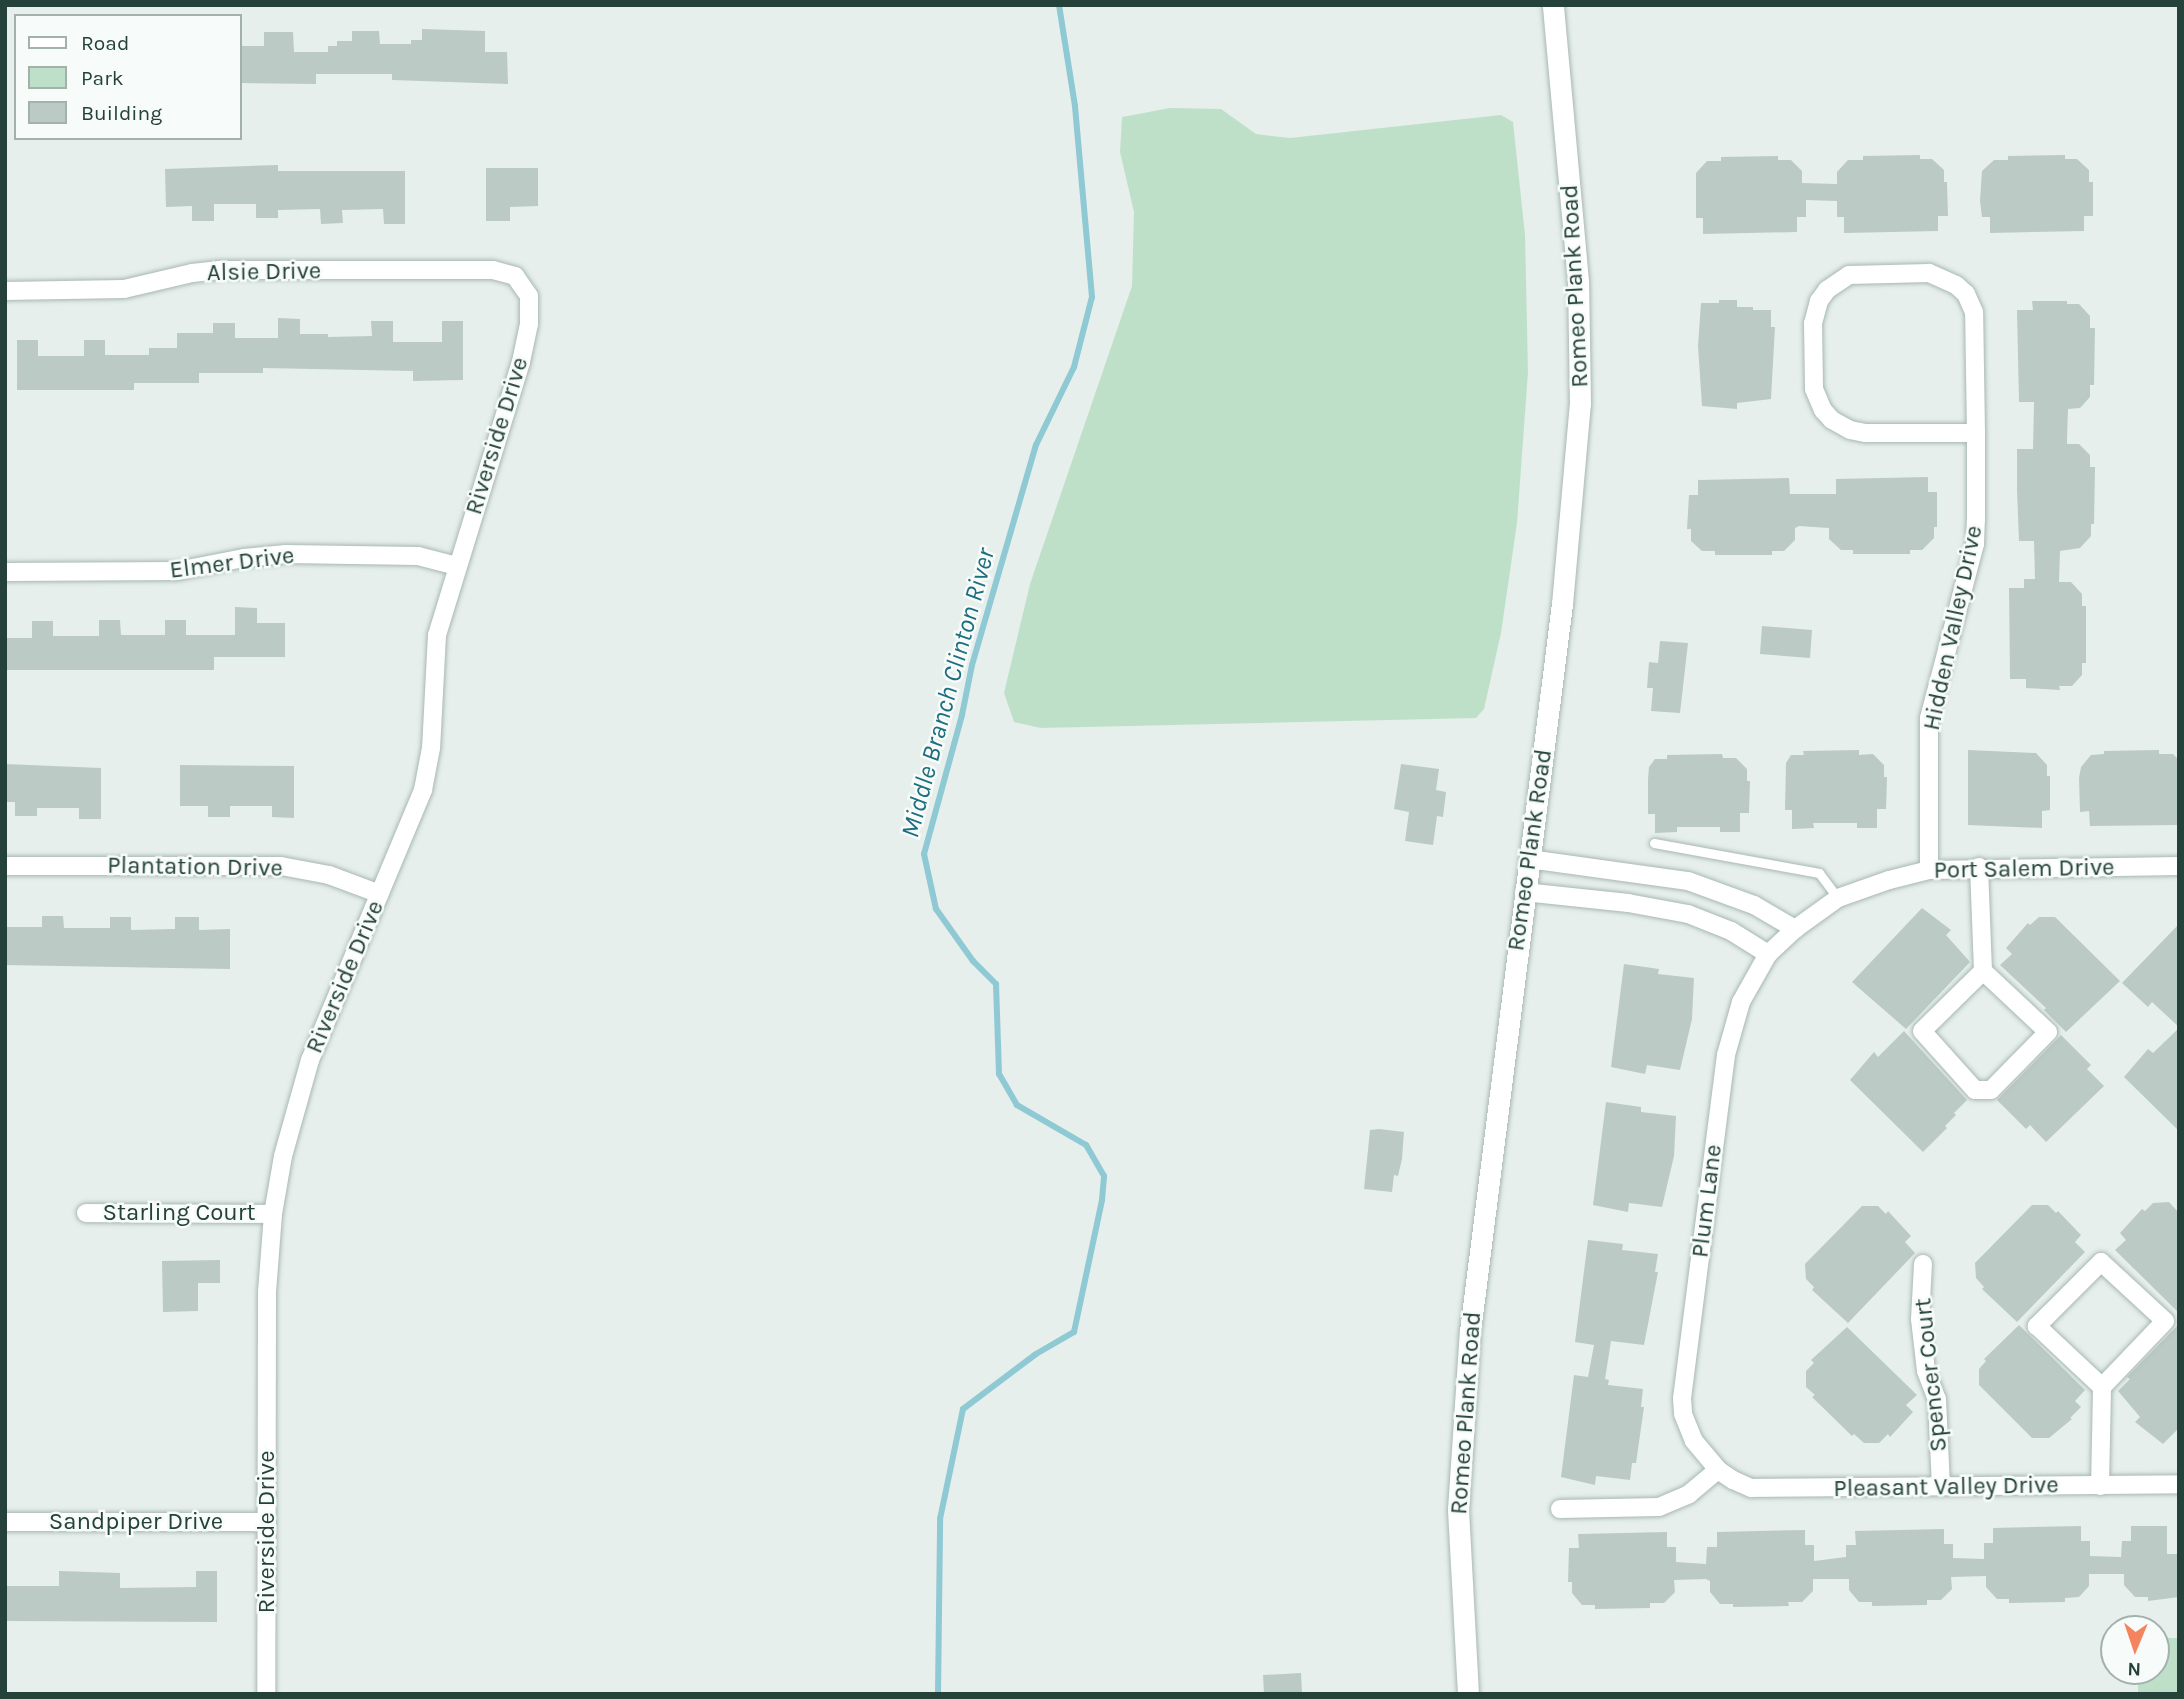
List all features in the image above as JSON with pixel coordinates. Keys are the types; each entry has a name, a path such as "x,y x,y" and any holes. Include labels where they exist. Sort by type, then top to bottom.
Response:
{"main road":[{"name":"Romeo Plank Road","path":"1468,1694 1458,1544 1461,1443 1470,1331 1562,604 1580,404 1578,281 1553,5"}],"street":[{"name":"Alsie Drive","path":"5,291 124,289 192,273 220,270 493,271 506,272 521,281"},
{"name":"Hidden Valley Drive","path":"1929,870 1929,718 1975,544 1976,433 1974,312 1966,294 1941,276 1868,272 1849,275 1827,290 1819,301 1813,323 1814,389 1822,410 1832,420 1850,430 1976,433"},
{"name":"Riverside Drive","path":"267,1694 266,1312 273,1214 283,1156 310,1060 428,771 433,656 457,566 522,362 530,308 529,296 521,281"},
{"name":"Elmer Drive","path":"5,572 177,571 244,558 286,554 398,555 457,566"},
{"path":"1529,859 1688,881 1754,905 1795,929"},
{"name":"Plantation Drive","path":"5,866 281,866 329,875 380,894"},
{"name":"Port Salem Drive","path":"1768,954 1795,929 1838,898 1889,880 1929,870 1979,867 2179,866"},
{"path":"1979,867 1983,971 2048,1032 1991,1090 1975,1090 1922,1031 1983,971"},
{"path":"1524,892 1628,903 1688,914 1731,931 1768,954"},
{"name":"Plum Lane","path":"1703,1451 1694,1441 1683,1413 1682,1398 1726,1055 1741,1002 1768,954"},
{"name":"Starling Court","path":"86,1213 273,1214"},
{"path":"2100,1486 2102,1387 2165,1321 2101,1262 2036,1326 2102,1387"},
{"name":"Spencer Court","path":"1923,1264 1920,1319 1926,1371 1937,1399 1941,1487"},
{"name":"Pleasant Valley Drive","path":"1703,1451 1718,1470 1742,1485 1763,1489 2179,1484"},
{"path":"1560,1509 1659,1507 1689,1494 1718,1470"},
{"name":"Sandpiper Drive","path":"5,1522 267,1522"}],"lane":[{"path":"1654,843 1819,873 1838,898"}],"green space":[{"path":"1170,108 1221,109 1256,134 1290,138 1501,115 1513,122 1525,235 1528,372 1517,523 1501,633 1484,709 1476,718 1041,728 1014,722 1004,693 1030,584 1132,286 1134,212 1120,152 1122,117"},
{"path":"2170,1638 2179,1638 2179,1694 2138,1694 2138,1685 2170,1685"}],"building":[{"path":"422,29 485,31 485,52 507,52 508,84 392,80 392,74 316,74 316,84 242,83 242,46 264,46 264,32 293,32 294,52 328,52 328,46 337,46 337,41 352,41 352,31 379,31 380,44 411,44 411,40 422,40"},
{"path":"1920,155 1920,159 1932,159 1944,170 1944,182 1947,182 1948,216 1938,216 1938,231 1844,233 1844,217 1837,217 1837,201 1806,200 1806,217 1797,217 1797,232 1703,234 1703,218 1696,218 1696,173 1707,161 1721,161 1721,157 1778,156 1778,160 1791,160 1802,171 1802,183 1837,184 1837,172 1848,160 1863,160 1863,156"},
{"path":"2065,155 2065,159 2077,159 2089,170 2089,182 2093,182 2093,216 2084,216 2084,231 1990,233 1990,217 1982,217 1982,171 1994,160 2008,160 2008,156"},
{"path":"278,165 278,171 405,171 405,224 384,224 383,209 342,210 343,223 321,224 320,209 278,210 278,218 256,218 256,204 214,204 214,221 192,221 192,206 166,207 165,169"},
{"path":"486,168 538,168 538,206 510,207 510,221 486,221"},
{"path":"1719,300 1737,300 1737,307 1771,310 1771,327 1775,327 1771,399 1737,403 1737,409 1702,406 1698,346 1701,303 1719,303"},
{"path":"2032,301 2067,301 2067,304 2079,304 2090,316 2090,328 2095,328 2094,385 2090,385 2090,397 2080,408 2068,409 2067,440 2067,444 2079,444 2090,455 2090,467 2095,467 2094,524 2091,524 2091,536 2080,548 2060,551 2059,582 2071,582 2082,594 2082,606 2086,606 2086,663 2082,663 2082,675 2072,686 2059,686 2060,690 2026,688 2026,679 2010,679 2009,588 2024,588 2024,579 2035,579 2034,541 2019,541 2017,489 2017,449 2033,449 2034,402 2019,402 2017,310 2033,310"},
{"path":"278,318 300,319 300,334 328,334 328,337 372,336 371,321 393,321 393,342 442,342 442,321 463,321 463,380 413,381 413,371 263,368 263,373 199,373 199,383 134,383 134,390 17,390 17,340 38,340 38,356 84,356 84,340 105,340 105,355 149,355 149,348 177,348 177,333 213,333 213,323 235,323 235,338 278,338"},
{"path":"1928,477 1928,492 1937,492 1937,527 1934,527 1934,538 1922,550 1910,550 1910,554 1853,554 1853,550 1841,550 1829,539 1829,528 1799,526 1795,528 1795,540 1784,551 1772,551 1772,555 1715,555 1715,551 1702,551 1691,541 1691,529 1687,529 1689,495 1698,495 1698,480 1789,478 1790,494 1836,494 1836,479"},
{"path":"235,607 257,608 257,623 285,623 285,657 214,657 214,670 5,670 5,638 32,638 32,621 53,621 53,636 99,636 99,620 120,620 121,635 165,635 165,620 186,620 186,635 235,635"},
{"path":"1762,626 1812,630 1810,658 1760,654"},
{"path":"1660,641 1688,643 1680,713 1651,711 1653,688 1647,688 1649,662 1658,663"},
{"path":"1859,750 1859,755 1873,754 1884,765 1884,777 1887,777 1886,809 1877,809 1877,828 1857,828 1857,823 1813,823 1814,828 1792,829 1792,810 1785,810 1786,763 1791,755 1804,755 1803,751"},
{"path":"1968,750 2036,753 2047,765 2047,776 2050,776 2050,810 2042,811 2042,828 1968,825"},
{"path":"2159,750 2159,754 2173,754 2179,760 2178,825 2090,826 2089,811 2080,812 2079,778 2081,767 2091,755 2104,754 2104,751"},
{"path":"1722,754 1723,758 1736,758 1747,769 1747,781 1750,781 1749,813 1740,813 1740,832 1720,832 1720,827 1677,827 1677,832 1655,833 1655,814 1648,814 1648,779 1649,767 1655,759 1667,759 1667,755"},
{"path":"5,764 101,768 101,819 79,819 79,808 37,808 37,816 15,816 15,802 5,802"},
{"path":"1401,764 1439,769 1436,790 1446,792 1443,817 1437,816 1433,845 1405,841 1409,812 1394,809"},
{"path":"180,765 294,766 294,818 272,817 272,806 230,806 230,817 208,817 208,806 180,806"},
{"path":"1922,908 1951,930 1946,935 1970,962 1906,1029 1852,982"},
{"path":"42,916 63,916 64,928 110,928 110,917 131,917 131,930 175,929 175,917 199,917 199,930 230,929 230,969 5,965 5,927 42,927"},
{"path":"2039,917 2055,917 2120,981 2066,1032 2044,1010 2046,1008 2000,965 2012,954 2006,948 2028,923 2030,925"},
{"path":"2179,924 2179,1027 2152,1002 2148,1007 2122,983"},
{"path":"1624,964 1659,969 1658,974 1694,978 1692,1019 1680,1070 1647,1065 1645,1074 1611,1067"},
{"path":"2179,1028 2179,1131 2124,1077 2148,1049 2153,1053"},
{"path":"1904,1031 1967,1100 1954,1113 1956,1115 1945,1126 1947,1128 1923,1152 1850,1080 1874,1052 1878,1057"},
{"path":"2061,1035 2091,1065 2087,1069 2104,1086 2046,1142 2030,1125 2026,1129 1997,1100"},
{"path":"1606,1102 1641,1107 1641,1112 1676,1116 1674,1156 1662,1207 1629,1203 1628,1212 1593,1205"},
{"path":"1370,1130 1404,1132 1402,1159 1398,1176 1394,1175 1392,1192 1364,1189"},
{"path":"2169,1202 2179,1213 2179,1313 2115,1250 2126,1240 2120,1233 2142,1209 2145,1211 2153,1203"},
{"path":"2032,1205 2048,1205 2056,1213 2058,1211 2081,1235 2075,1242 2085,1252 2017,1322 1982,1289 1984,1287 1976,1278 1975,1263"},
{"path":"1862,1206 1878,1206 1886,1214 1888,1211 1911,1236 1905,1242 1915,1253 1848,1323 1812,1290 1814,1287 1806,1279 1805,1264"},
{"path":"1588,1240 1623,1244 1622,1250 1658,1254 1655,1272 1658,1272 1644,1345 1611,1341 1605,1379 1609,1380 1608,1385 1643,1389 1641,1407 1644,1407 1636,1463 1632,1463 1630,1480 1596,1476 1595,1485 1561,1477 1574,1375 1588,1377 1594,1345 1575,1342"},
{"path":"220,1260 220,1283 198,1283 198,1311 163,1312 162,1261"},
{"path":"2179,1324 2179,1428 2163,1444 2135,1422 2140,1417 2118,1391 2130,1379 2127,1377"},
{"path":"2019,1325 2085,1390 2075,1401 2081,1407 2070,1418 2072,1419 2049,1438 2032,1438 1979,1385 1979,1369 1986,1361 1984,1359"},
{"path":"1847,1327 1917,1395 1906,1405 1913,1412 1890,1437 1888,1434 1879,1443 1864,1443 1854,1434 1852,1436 1812,1397 1815,1395 1806,1387 1806,1371 1814,1363 1811,1360"},
{"path":"2081,1526 2081,1541 2090,1541 2090,1556 2121,1557 2122,1541 2131,1541 2131,1526 2167,1526 2167,1554 2179,1554 2179,1597 2148,1601 2148,1597 2135,1597 2124,1585 2124,1574 2089,1574 2089,1586 2079,1597 2065,1598 2065,1602 2009,1603 2009,1599 1997,1599 1986,1587 1986,1576 1951,1577 1952,1589 1941,1600 1927,1600 1927,1605 1872,1606 1872,1602 1859,1602 1849,1590 1849,1579 1813,1579 1813,1591 1802,1602 1788,1602 1789,1606 1733,1607 1733,1604 1720,1604 1710,1592 1710,1581 1706,1579 1674,1580 1675,1592 1664,1603 1650,1603 1650,1608 1595,1609 1595,1605 1582,1605 1572,1593 1572,1582 1568,1582 1569,1548 1579,1548 1578,1534 1667,1532 1667,1547 1676,1547 1676,1562 1706,1564 1707,1547 1717,1547 1717,1532 1805,1530 1805,1545 1814,1545 1814,1561 1846,1557 1846,1545 1856,1545 1855,1531 1944,1529 1944,1544 1953,1544 1953,1558 1984,1559 1984,1543 1993,1543 1993,1528"},
{"path":"59,1571 120,1573 120,1588 196,1587 196,1571 217,1571 217,1622 5,1621 5,1586 59,1586"},
{"path":"1301,1673 1302,1694 1264,1694 1263,1675"}],"waterway":[{"name":"Middle Branch Clinton River","path":"938,1694 940,1519 963,1409 1036,1354 1074,1332 1102,1200 1104,1176 1086,1145 1017,1105 999,1074 996,984 973,961 936,909 924,854 962,715 972,665 1036,445 1074,367 1092,297 1075,106 1059,5"}]}
